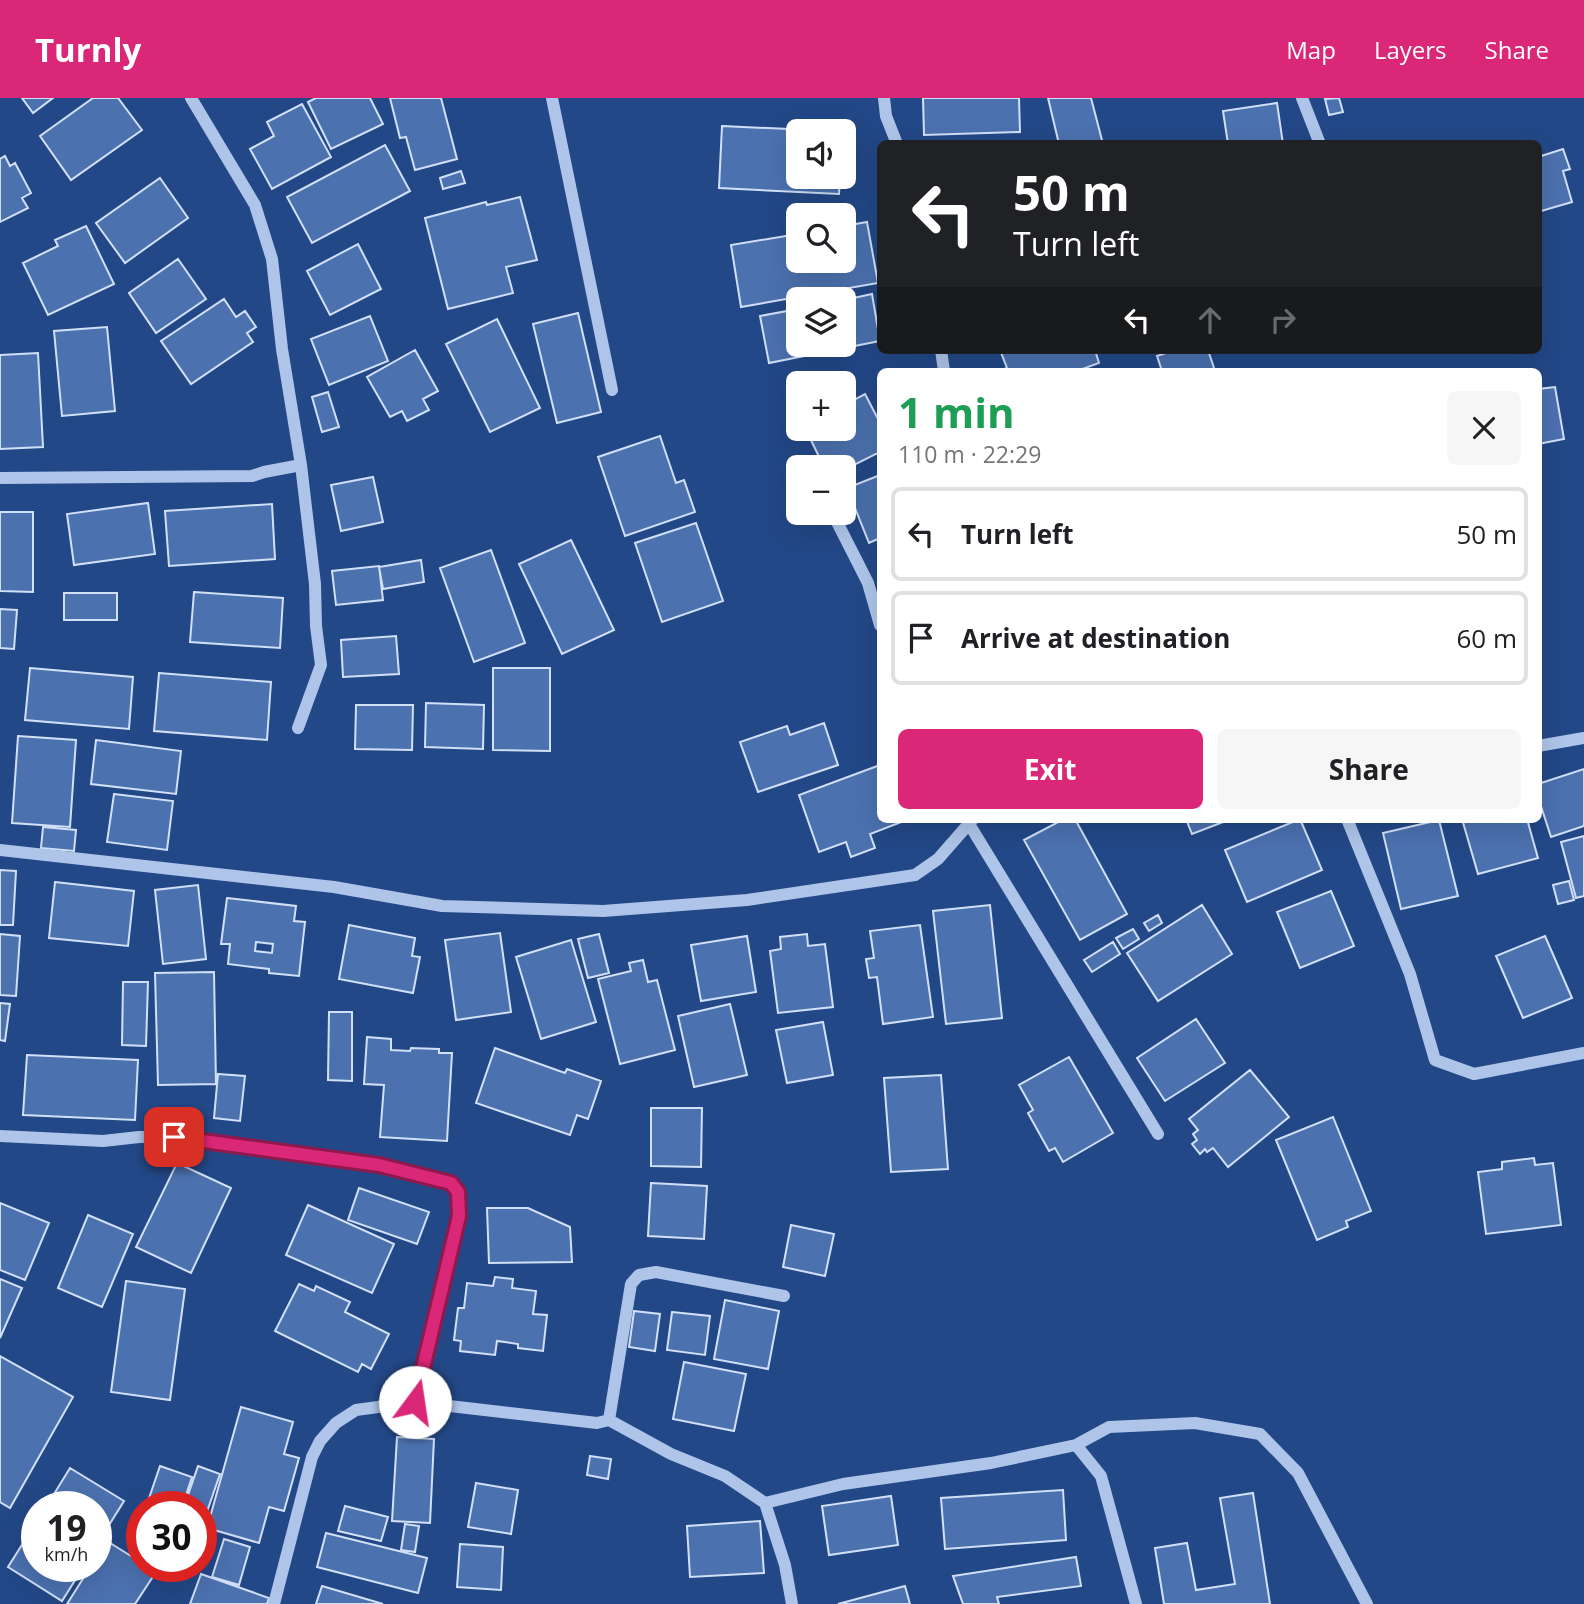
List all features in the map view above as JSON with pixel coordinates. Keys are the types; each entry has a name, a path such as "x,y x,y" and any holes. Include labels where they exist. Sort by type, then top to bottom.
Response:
{"street":[{"path":"191,98 255,205 272,259 282,349 302,466 321,665 298,728"},
{"path":"552,98 612,390"},
{"path":"884,98 886,116 895,140"},
{"path":"1302,98 1318,140"},
{"path":"0,478 252,476 264,471 302,466"},
{"path":"839,525 868,583 877,614"},
{"path":"1542,745 1584,738"},
{"path":"0,850 334,887 442,906 603,911 747,900 915,875 938,859 967,823"},
{"path":"971,823 1158,1134"},
{"path":"1349,823 1410,974 1435,1060 1474,1074 1584,1053"},
{"path":"0,1136 103,1141 174,1137 379,1165 451,1183 458,1192 459,1216 415,1402"},
{"path":"609,1420 631,1284 639,1275 656,1272 784,1296"},
{"path":"274,1604 312,1457 320,1441 336,1423 356,1410 415,1402 597,1423 609,1420 671,1454 726,1476 765,1503 785,1565 792,1604"},
{"path":"765,1503 843,1484 991,1463 1076,1445 1109,1427 1195,1423 1260,1434 1298,1473 1367,1604"},
{"path":"1076,1445 1101,1476 1136,1604"}],"building":[{"path":"22,98 53,98 33,113"},
{"path":"93,98 118,98 142,130 71,180 40,136"},
{"path":"316,98 370,98 383,124 331,149 308,102"},
{"path":"390,98 441,98 457,159 415,170 406,137 400,138"},
{"path":"923,98 1019,98 1020,132 924,135"},
{"path":"1048,98 1091,98 1102,140 1058,140"},
{"path":"1339,98 1343,112 1329,115 1325,99"},
{"path":"1277,103 1282,140 1227,140 1223,111"},
{"path":"302,104 331,157 272,189 250,149 274,136 267,122"},
{"path":"722,126 786,129 786,189 839,189 839,194 719,188"},
{"path":"385,145 410,191 312,243 287,197"},
{"path":"1563,149 1570,169 1563,171 1572,202 1542,211 1542,156"},
{"path":"5,156 10,166 15,163 31,193 22,198 28,208 0,222 0,159"},
{"path":"461,171 465,183 443,189 440,178"},
{"path":"160,178 188,218 125,263 96,223"},
{"path":"520,197 537,260 506,267 513,293 448,309 425,218 486,202 487,205"},
{"path":"867,222 877,283 855,287 786,287 786,299 741,307 731,245 786,236 786,273 856,273 856,224"},
{"path":"86,226 114,284 48,315 23,263 58,246 55,240"},
{"path":"358,244 381,289 330,315 307,271"},
{"path":"178,259 206,299 156,333 129,293"},
{"path":"872,294 877,342 856,346 856,297"},
{"path":"224,299 236,317 245,311 256,327 247,333 253,342 191,384 161,341"},
{"path":"786,311 786,357 799,357 769,363 760,316"},
{"path":"578,313 601,412 557,423 533,324"},
{"path":"370,316 388,361 329,385 311,339"},
{"path":"497,319 540,408 490,432 446,344"},
{"path":"107,327 115,411 62,416 54,331"},
{"path":"415,350 438,391 423,399 429,410 407,421 402,411 390,417 367,377"},
{"path":"38,353 43,447 0,449 0,355"},
{"path":"1002,354 1096,354 1099,363 1085,368 1007,368"},
{"path":"1209,354 1214,368 1161,368 1157,356"},
{"path":"1555,387 1564,439 1542,443 1542,389"},
{"path":"328,392 339,427 322,432 312,397"},
{"path":"865,394 877,417 877,454 856,464 856,455 818,455 811,441 856,441 856,399"},
{"path":"660,436 676,483 684,480 695,512 625,536 598,457"},
{"path":"877,476 877,539 869,543 856,510 856,484"},
{"path":"373,477 383,522 341,531 331,485"},
{"path":"148,503 155,554 74,565 67,514"},
{"path":"272,504 275,559 169,566 165,511"},
{"path":"0,512 33,512 33,592 0,591"},
{"path":"696,523 723,601 662,622 635,543"},
{"path":"571,540 614,630 562,654 519,564"},
{"path":"491,550 525,643 474,662 440,568"},
{"path":"421,560 424,582 383,589 379,567"},
{"path":"379,566 383,600 336,605 332,571"},
{"path":"194,592 283,598 280,648 190,642"},
{"path":"64,593 117,593 117,620 64,620"},
{"path":"0,609 17,610 14,649 0,648"},
{"path":"396,636 399,674 343,677 341,640"},
{"path":"30,668 133,677 129,729 25,720"},
{"path":"493,668 550,668 550,751 493,750"},
{"path":"159,673 271,682 267,740 154,731"},
{"path":"426,703 484,705 483,749 425,747"},
{"path":"356,705 413,705 412,750 355,749"},
{"path":"824,723 838,765 758,792 740,742 787,726 790,735"},
{"path":"18,736 76,740 70,827 12,823"},
{"path":"96,740 181,751 176,794 91,784"},
{"path":"877,766 877,823 899,823 870,834 875,848 851,857 846,842 819,852 799,795"},
{"path":"1584,769 1584,826 1551,837 1542,809 1542,783"},
{"path":"114,794 173,801 167,850 107,842"},
{"path":"1056,823 1077,823 1127,914 1080,940 1024,840"},
{"path":"1188,823 1221,823 1192,834"},
{"path":"1290,823 1302,823 1322,870 1247,902 1225,850"},
{"path":"1426,823 1440,823 1458,896 1401,909 1383,833"},
{"path":"1463,823 1528,823 1538,858 1478,874"},
{"path":"43,827 76,830 74,851 41,848"},
{"path":"1584,836 1584,896 1576,898 1561,842"},
{"path":"0,870 16,871 13,925 0,925"},
{"path":"1569,881 1574,900 1558,904 1553,885"},
{"path":"55,882 134,891 128,946 49,938"},
{"path":"198,885 206,959 163,964 155,890"},
{"path":"1331,891 1354,946 1300,968 1277,912"},
{"path":"227,898 296,906 294,921 305,922 299,976 228,964 230,944 221,944","holes":["256,942 273,944 272,953 255,951"]},
{"path":"990,905 1002,1018 946,1024 933,911"},
{"path":"1202,905 1232,954 1158,1001 1127,953"},
{"path":"1158,915 1162,923 1149,931 1144,923"},
{"path":"349,925 415,938 412,956 420,957 413,993 339,979"},
{"path":"920,925 933,1017 883,1024 877,977 869,978 866,959 874,958 870,931"},
{"path":"1133,929 1139,939 1123,949 1116,938"},
{"path":"500,933 511,1012 456,1020 445,940"},
{"path":"0,934 20,936 16,996 0,995"},
{"path":"599,934 609,973 588,978 578,939"},
{"path":"807,934 808,946 825,944 833,1007 778,1013 770,951 781,949 780,937"},
{"path":"747,936 756,992 701,1001 691,945"},
{"path":"1545,936 1572,998 1523,1018 1496,956"},
{"path":"571,940 596,1022 541,1039 516,957"},
{"path":"1113,942 1120,954 1092,972 1084,960"},
{"path":"643,960 648,982 657,980 675,1050 620,1064 598,979 631,971 629,963"},
{"path":"214,972 216,1084 158,1085 155,973"},
{"path":"123,982 148,982 146,1046 122,1045"},
{"path":"0,1003 10,1004 5,1041 0,1040"},
{"path":"730,1004 747,1075 694,1087 678,1016"},
{"path":"329,1012 352,1012 352,1081 328,1080"},
{"path":"1196,1019 1225,1063 1165,1101 1137,1058"},
{"path":"823,1022 833,1075 787,1083 776,1030"},
{"path":"367,1037 391,1039 391,1050 439,1049 439,1053 452,1053 447,1141 380,1137 384,1085 364,1084"},
{"path":"495,1048 565,1073 567,1069 601,1081 588,1119 577,1115 570,1135 476,1103"},
{"path":"27,1055 138,1060 135,1120 23,1115"},
{"path":"1069,1057 1113,1133 1063,1162 1055,1148 1049,1151 1028,1113 1033,1110 1019,1085"},
{"path":"1250,1070 1289,1117 1228,1167 1213,1148 1207,1152 1205,1149 1200,1154 1192,1144 1197,1140 1193,1134 1198,1130 1189,1119"},
{"path":"218,1074 245,1076 240,1121 214,1118"},
{"path":"941,1075 948,1169 891,1172 884,1078"},
{"path":"651,1108 702,1108 701,1167 651,1166"},
{"path":"1333,1117 1371,1211 1346,1221 1348,1227 1317,1240 1276,1140"},
{"path":"1534,1158 1535,1165 1553,1163 1561,1225 1486,1234 1478,1172 1502,1169 1502,1162"},
{"path":"177,1163 231,1188 191,1273 136,1247"},
{"path":"651,1183 707,1186 704,1239 648,1236"},
{"path":"359,1188 429,1212 417,1244 348,1220"},
{"path":"0,1203 49,1223 25,1280 0,1270"},
{"path":"308,1205 394,1244 372,1293 286,1255"},
{"path":"487,1208 528,1208 570,1227 572,1262 489,1263"},
{"path":"88,1215 133,1234 102,1307 58,1288"},
{"path":"791,1225 834,1234 825,1276 783,1267"},
{"path":"495,1277 513,1279 512,1288 536,1291 533,1314 547,1315 543,1351 518,1348 518,1344 497,1341 495,1355 460,1351 461,1341 454,1340 458,1308 464,1308 467,1283 493,1286"},
{"path":"0,1279 22,1288 0,1338"},
{"path":"126,1281 185,1289 170,1400 111,1392"},
{"path":"299,1284 314,1291 316,1286 350,1302 345,1312 389,1334 371,1369 362,1364 358,1372 275,1331"},
{"path":"725,1300 779,1311 768,1369 714,1359"},
{"path":"634,1311 660,1314 655,1351 629,1347"},
{"path":"672,1312 710,1316 705,1355 667,1350"},
{"path":"0,1356 73,1397 10,1508 0,1502"},
{"path":"684,1362 746,1374 734,1431 673,1419"},
{"path":"241,1407 293,1422 284,1454 299,1458 284,1511 269,1507 259,1543 217,1531 217,1492"},
{"path":"397,1437 434,1439 430,1523 392,1521"},
{"path":"590,1456 611,1459 608,1479 587,1475"},
{"path":"160,1466 192,1477 187,1491 151,1491"},
{"path":"198,1466 220,1474 214,1491 189,1491"},
{"path":"70,1468 108,1491 56,1491"},
{"path":"476,1483 518,1490 511,1534 468,1527"},
{"path":"1063,1490 1066,1540 945,1549 941,1498"},
{"path":"1253,1493 1270,1604 1164,1604 1155,1548 1187,1543 1196,1590 1235,1584 1220,1498"},
{"path":"112,1494 124,1501 112,1520"},
{"path":"891,1496 898,1545 829,1555 822,1506"},
{"path":"345,1506 388,1517 381,1541 338,1531"},
{"path":"760,1521 764,1573 690,1577 687,1526"},
{"path":"405,1524 419,1526 415,1552 401,1550"},
{"path":"326,1533 427,1558 418,1593 317,1567"},
{"path":"224,1539 250,1547 239,1585 217,1578 217,1561"},
{"path":"112,1544 126,1553 126,1582 149,1582 135,1604 67,1604 81,1582 112,1582"},
{"path":"460,1544 503,1547 501,1590 457,1587"},
{"path":"21,1546 21,1575 8,1567"},
{"path":"1076,1557 1081,1586 997,1597 999,1604 963,1604 953,1576"},
{"path":"217,1580 269,1598 267,1604 190,1604 198,1582 217,1582"},
{"path":"32,1582 74,1582 62,1601"},
{"path":"322,1586 383,1604 316,1604"},
{"path":"905,1586 910,1604 838,1604"}],"route":[{"path":"174,1137 379,1165 451,1183 458,1192 459,1216 415,1402"}]}
